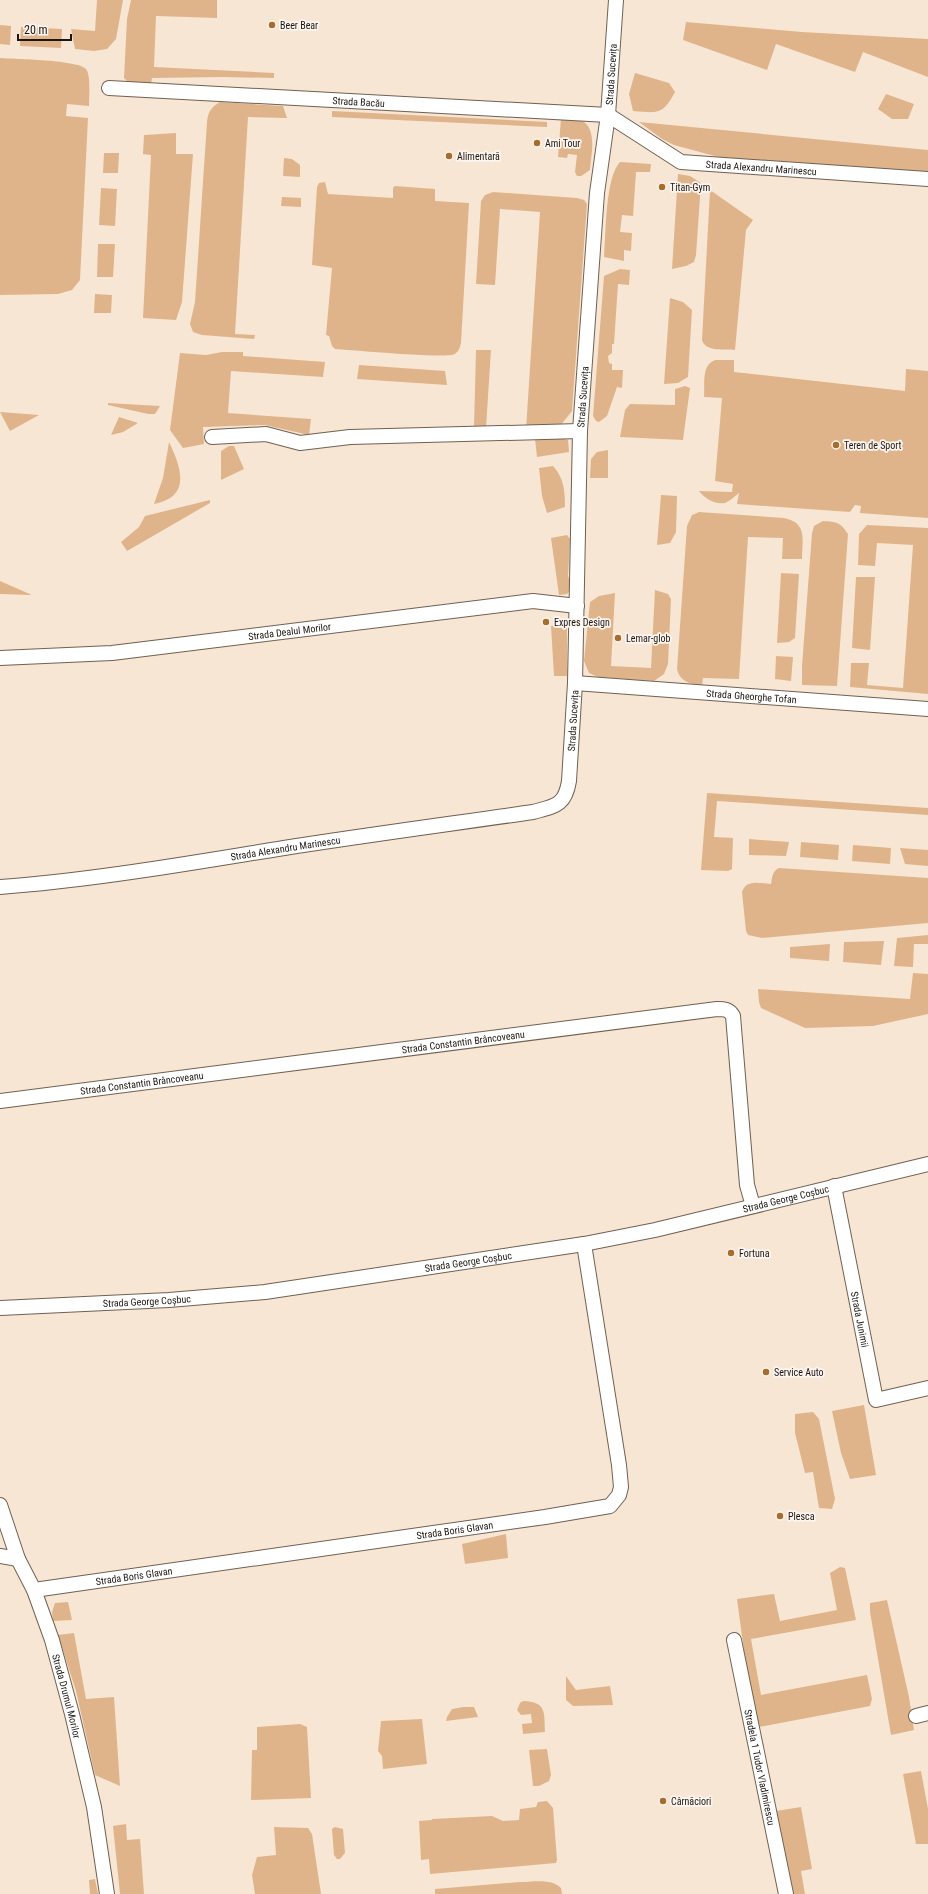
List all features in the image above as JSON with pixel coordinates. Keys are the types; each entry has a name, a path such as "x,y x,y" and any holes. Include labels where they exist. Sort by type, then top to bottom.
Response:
{"street":[{"name":"Strada Sucevița","path":"567,795 575,683 578,606 580,431 597,193 608,115 616,0"},
{"name":"Strada Bacău","path":"109,88 608,115"},
{"name":"Strada Alexandru Marinescu","path":"608,115 681,162 928,179"},
{"path":"212,437 266,434 300,443 350,437 580,431"},
{"name":"Strada Dealul Morilor","path":"0,658 112,653 533,601 578,606"},
{"name":"Strada Gheorghe Tofan","path":"575,683 928,709"},
{"name":"Strada Alexandru Marinescu","path":"0,887 32,885 172,866 308,844 533,812 555,806 567,795"},
{"name":"Strada Constantin Brâncoveanu","path":"0,1101 724,1009 730,1012 733,1016 747,1185 753,1206"},
{"name":"Strada George Coșbuc","path":"0,1308 168,1300 265,1292 584,1244 753,1206 928,1164"},
{"name":"Strada Junimii","path":"834,1186 876,1400 928,1388"},
{"name":"Strada Boris Glavan","path":"34,1590 537,1518 610,1506 620,1494 621,1487 619,1465 584,1244"},
{"name":"Strada Drumul Morilor","path":"0,1505 18,1559 34,1590 52,1640 72,1714 94,1807 107,1894"},
{"path":"0,1556 18,1559"},
{"name":"Stradela 1 Tudor Vladimirescu","path":"734,1640 786,1894"}],"shaded area":[{"path":"97,0 123,0 116,39 107,49 94,51 75,49 71,29 95,31"},
{"path":"131,0 217,0 217,18 156,16 154,67 274,73 274,78 152,78 151,84 128,82 124,78 127,19"},
{"path":"686,22 802,32 928,39 928,77 863,52 855,72 776,44 767,70 683,40"},
{"path":"0,25 11,26 10,45 0,44"},
{"path":"21,27 62,29 61,48 20,46"},
{"path":"0,58 46,60 72,64 86,69 89,76 89,106 67,104 66,116 88,118 80,280 72,290 58,294 0,295"},
{"path":"635,73 669,83 675,92 671,100 663,109 654,112 633,111 629,94"},
{"path":"886,94 914,104 908,119 892,119 878,109"},
{"path":"220,102 283,106 287,118 248,117 235,334 255,335 254,339 202,335 193,332 190,324 195,302 207,122 210,110"},
{"path":"332,111 547,122 547,127 332,117"},
{"path":"561,118 577,119 584,122 591,133 592,148 590,170 581,176 577,176 575,172 577,155 568,154 567,158 558,157"},
{"path":"639,122 928,150 928,172 722,158 674,145 662,139"},
{"path":"176,133 176,154 193,154 182,302 176,320 143,318 151,155 143,154 144,135"},
{"path":"104,153 119,153 118,173 103,173"},
{"path":"284,158 292,159 300,165 300,177 283,176"},
{"path":"620,162 651,164 650,172 636,172 633,216 622,215 620,232 632,233 631,251 624,250 624,261 604,257 607,207 611,180"},
{"path":"678,174 690,176 701,183 696,255 694,262 686,266 672,269"},
{"path":"325,182 328,194 393,198 393,188 395,186 435,189 435,201 469,203 461,343 455,354 398,354 335,349 332,346 329,336 326,335 332,268 312,265 317,187 319,183"},
{"path":"101,188 117,189 115,226 99,225"},
{"path":"710,190 753,220 746,230 735,350 711,348 704,344 702,340"},
{"path":"493,192 577,198 584,200 587,204 572,411 560,426 526,430 540,212 500,209 495,285 476,284 481,201 485,195"},
{"path":"282,197 301,198 301,207 281,206"},
{"path":"98,244 115,244 113,277 97,277"},
{"path":"620,269 630,270 629,285 618,284 614,344 612,344 612,353 608,356 609,363 612,364 612,370 623,370 622,388 617,387 607,416 599,422 596,421 593,416 604,276"},
{"path":"95,294 112,295 111,313 94,313"},
{"path":"670,298 683,302 692,310 688,377 678,383 664,384"},
{"path":"476,350 491,350 486,428 474,427"},
{"path":"222,352 243,352 243,356 325,362 323,377 231,371 228,413 311,419 309,435 265,425 203,427 204,444 183,448 170,430 180,353 206,355"},
{"name":"Teren de Sport","path":"715,360 734,360 734,372 905,391 906,369 928,371 928,518 860,513 861,506 855,505 850,512 737,504 739,493 725,503 714,502 704,496 699,491 732,492 733,484 715,481 722,398 704,397 704,381 708,366"},
{"path":"359,365 445,371 447,385 357,379"},
{"path":"685,386 690,388 683,440 620,437 625,410 630,404 675,405 675,389"},
{"path":"108,403 160,406 155,414 148,414 108,405"},
{"path":"0,412 39,415 10,431"},
{"path":"119,417 138,423 123,432 111,435"},
{"path":"562,438 568,440 569,452 537,457 535,439"},
{"path":"169,442 180,471 179,488 174,495 166,500 154,504 163,478"},
{"path":"229,446 234,446 244,469 221,480 221,451"},
{"path":"608,450 608,478 590,478 591,459 597,452"},
{"path":"553,466 562,480 565,496 565,507 547,513 542,496 539,468"},
{"path":"661,495 677,496 676,532 670,543 657,545"},
{"path":"210,500 210,503 127,551 121,542 139,527 145,516"},
{"path":"699,512 784,518 792,520 800,528 803,539 802,559 782,559 783,538 748,537 739,679 703,678 702,685 686,682 680,677 677,669 687,526 692,515"},
{"path":"823,521 838,523 848,534 837,686 802,685 802,666 812,533 814,526"},
{"path":"867,525 928,528 928,694 850,687 851,663 869,663 867,685 903,688 913,545 877,543 875,566 858,565 859,534"},
{"path":"567,535 570,539 568,576 572,588 567,594 559,595 551,538"},
{"path":"781,573 799,574 795,638 789,642 777,643"},
{"path":"856,577 875,577 870,650 852,648"},
{"path":"0,581 32,595 0,594"},
{"path":"655,590 668,594 671,599 668,664 664,674 654,681 598,677 589,673 584,661 590,602 599,596 615,593 611,666 651,668"},
{"path":"567,624 567,676 554,676 551,626"},
{"path":"776,656 793,657 791,681 775,679"},
{"path":"707,793 928,808 928,815 717,801 714,837 733,838 732,869 728,871 701,870"},
{"path":"749,839 789,842 786,856 749,855"},
{"path":"801,842 839,845 838,860 800,857"},
{"path":"853,845 891,848 890,864 852,861"},
{"path":"900,848 928,850 928,866 905,864"},
{"path":"779,868 928,878 928,923 762,938 748,935 746,931 742,892 750,883 771,884 774,873"},
{"path":"928,935 928,944 914,944 913,967 894,966 897,938"},
{"path":"884,941 881,965 843,962 844,942"},
{"path":"830,944 829,961 790,958 790,947"},
{"path":"913,973 928,974 928,1014 873,1026 805,1028 761,1008 759,1002 758,989 910,999"},
{"path":"864,1405 876,1475 850,1479 841,1453 832,1411"},
{"path":"813,1412 819,1419 835,1499 832,1509 819,1508 813,1472 805,1473 795,1433 795,1414"},
{"path":"506,1534 508,1558 465,1564 462,1544"},
{"path":"840,1567 845,1568 856,1620 751,1639 761,1695 867,1675 872,1699 870,1706 759,1727 748,1681 737,1599 774,1594 780,1621 837,1610 830,1573"},
{"path":"887,1600 909,1697 914,1730 891,1735 870,1612 870,1603"},
{"path":"68,1602 72,1620 53,1621 52,1612 55,1603"},
{"path":"74,1633 86,1699 114,1697 120,1786 95,1775 76,1691 58,1635"},
{"path":"566,1676 576,1690 610,1686 613,1705 573,1706 566,1700"},
{"path":"523,1701 536,1703 543,1709 545,1732 523,1734 522,1724 532,1723 531,1714 521,1715 517,1710 520,1703"},
{"path":"474,1707 478,1717 446,1721 452,1709"},
{"path":"422,1719 427,1764 383,1769 382,1756 378,1751 381,1721"},
{"path":"300,1724 307,1727 311,1798 251,1800 252,1750 257,1750 257,1727"},
{"path":"547,1749 551,1775 549,1781 539,1786 533,1786 529,1750"},
{"path":"921,1771 928,1809 928,1844 916,1844 903,1774"},
{"path":"547,1801 553,1808 556,1863 430,1874 429,1859 421,1860 419,1821 492,1816 503,1821 519,1820 520,1809 536,1807 538,1802"},
{"path":"801,1807 812,1869 801,1871 805,1894 793,1894 776,1811"},
{"path":"126,1824 127,1840 140,1839 144,1894 120,1894 113,1826"},
{"path":"274,1827 308,1828 312,1834 321,1894 255,1894 252,1875 257,1857 276,1855"},
{"path":"335,1827 343,1829 345,1853 340,1859 337,1859 334,1855 332,1829"},
{"path":"95,1879 98,1894 90,1894 89,1880"},
{"path":"542,1881 552,1883 561,1888 562,1894 435,1894 435,1889"}],"place":[{"name":"Beer Bear","path":"272,25"},
{"name":"Ami Tour","path":"537,143"},
{"name":"Alimentară","path":"449,156"},
{"name":"Titan-Gym","path":"662,187"},
{"name":"Teren de Sport","path":"836,445"},
{"name":"Expres Design","path":"546,622"},
{"name":"Lemar-glob","path":"618,638"},
{"name":"Fortuna","path":"731,1253"},
{"name":"Service Auto","path":"766,1372"},
{"name":"Plesca","path":"780,1516"},
{"name":"Cârnăciori","path":"663,1801"}]}
